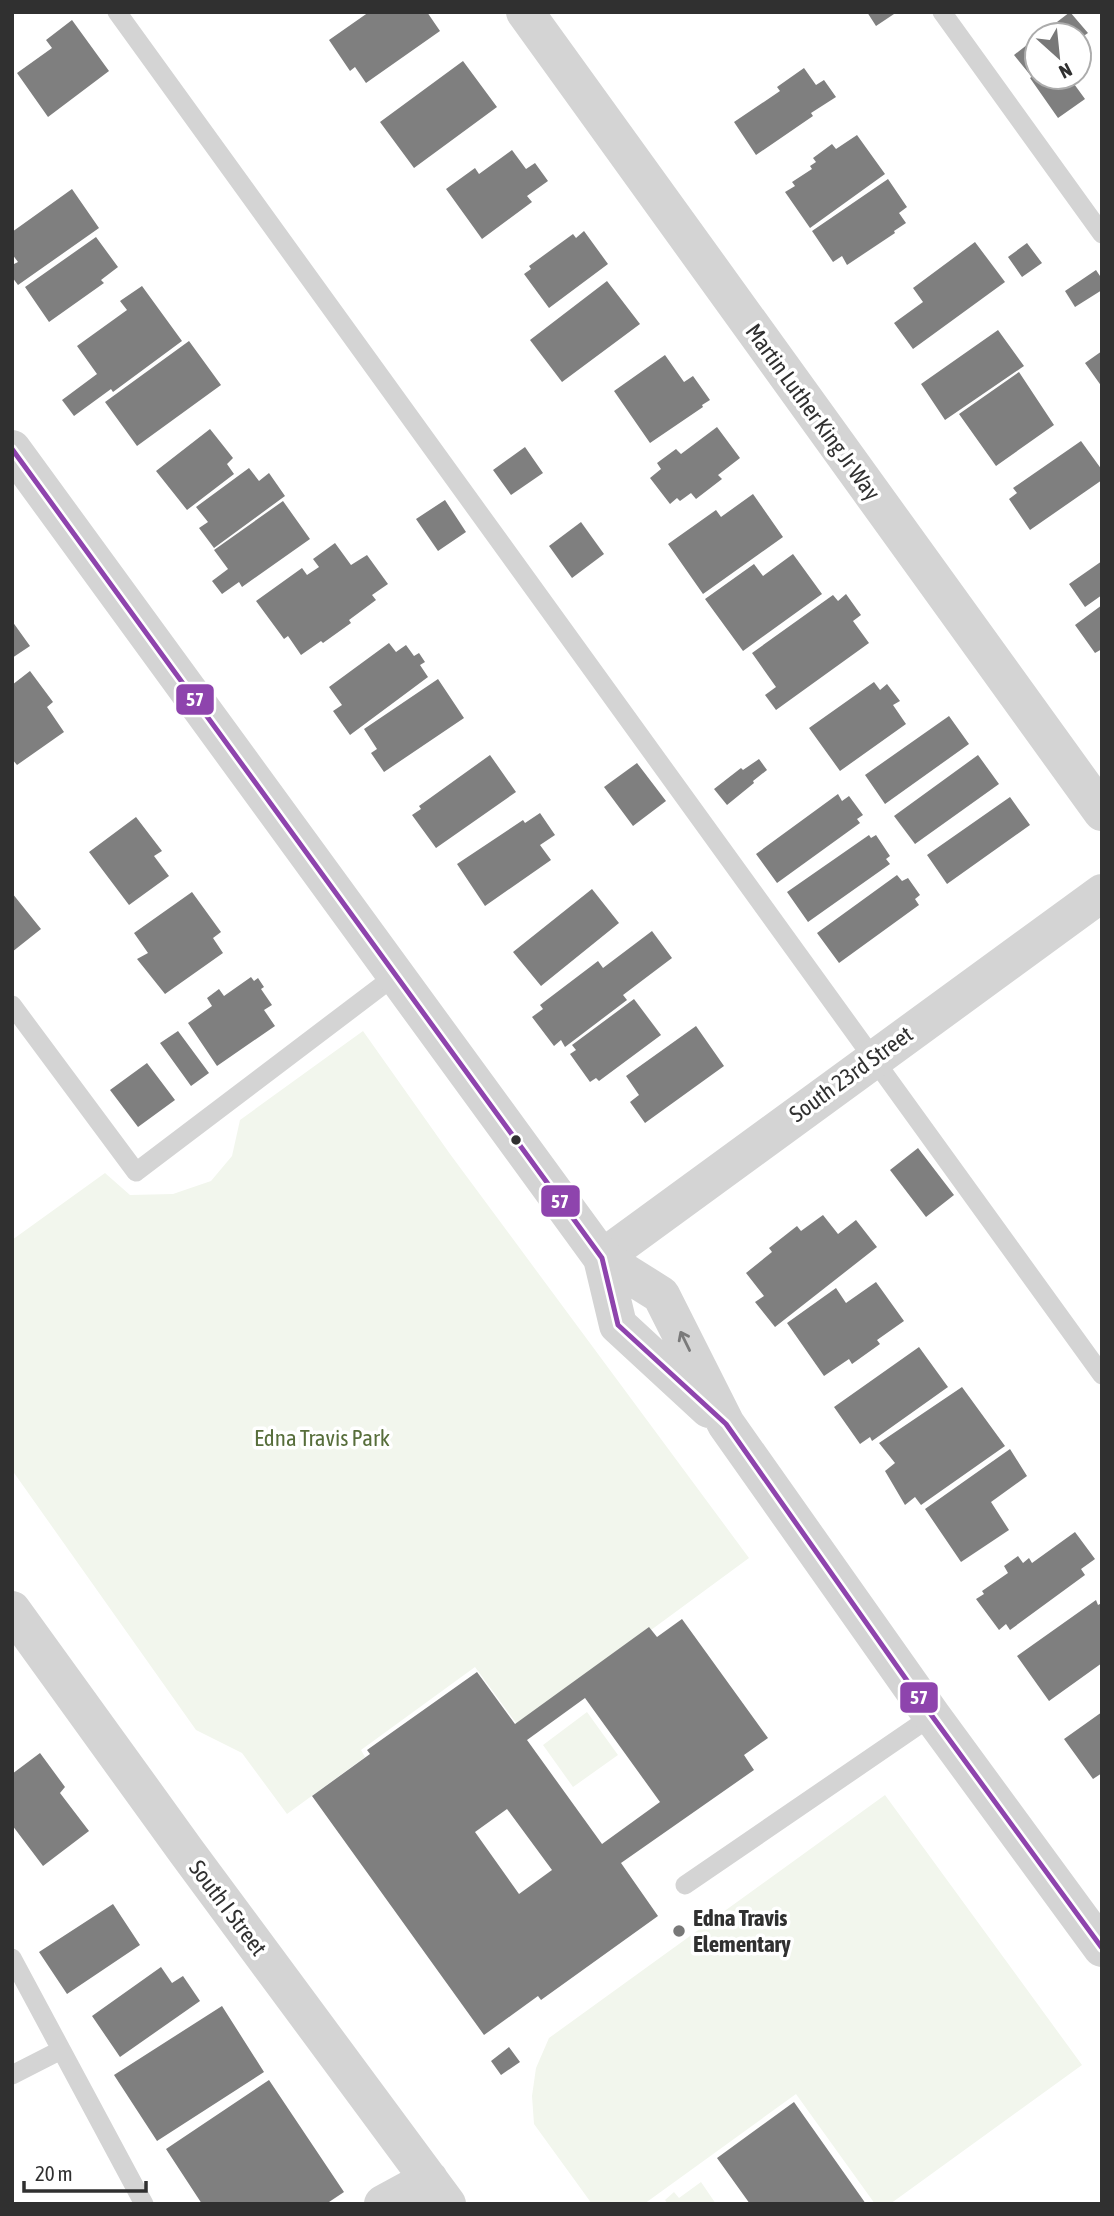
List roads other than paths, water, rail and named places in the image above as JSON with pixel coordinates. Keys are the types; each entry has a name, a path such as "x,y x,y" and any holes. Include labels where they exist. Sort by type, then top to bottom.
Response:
{"street":[{"name":"Martin Luther King Jr Way","path":"525,12 1102,812"},
{"path":"12,449 602,1258 662,1295 726,1424 1102,1948"},
{"name":"South 23rd Street","path":"602,1258 1102,893"},
{"name":"South I Street","path":"12,1610 438,2192"},
{"path":"383,2204 438,2192"}],"lane":[{"path":"117,12 1102,1375"},
{"path":"942,12 1102,234"},
{"path":"12,1005 136,1172 396,975"},
{"path":"685,1885 933,1716"},
{"path":"12,1958 144,2204"},
{"path":"12,2075 61,2050"}],"place":[{"name":"Edna Travis Elementary","path":"679,1931"}],"park label":[{"name":"Edna Travis Park","path":"322,1438"}]}
